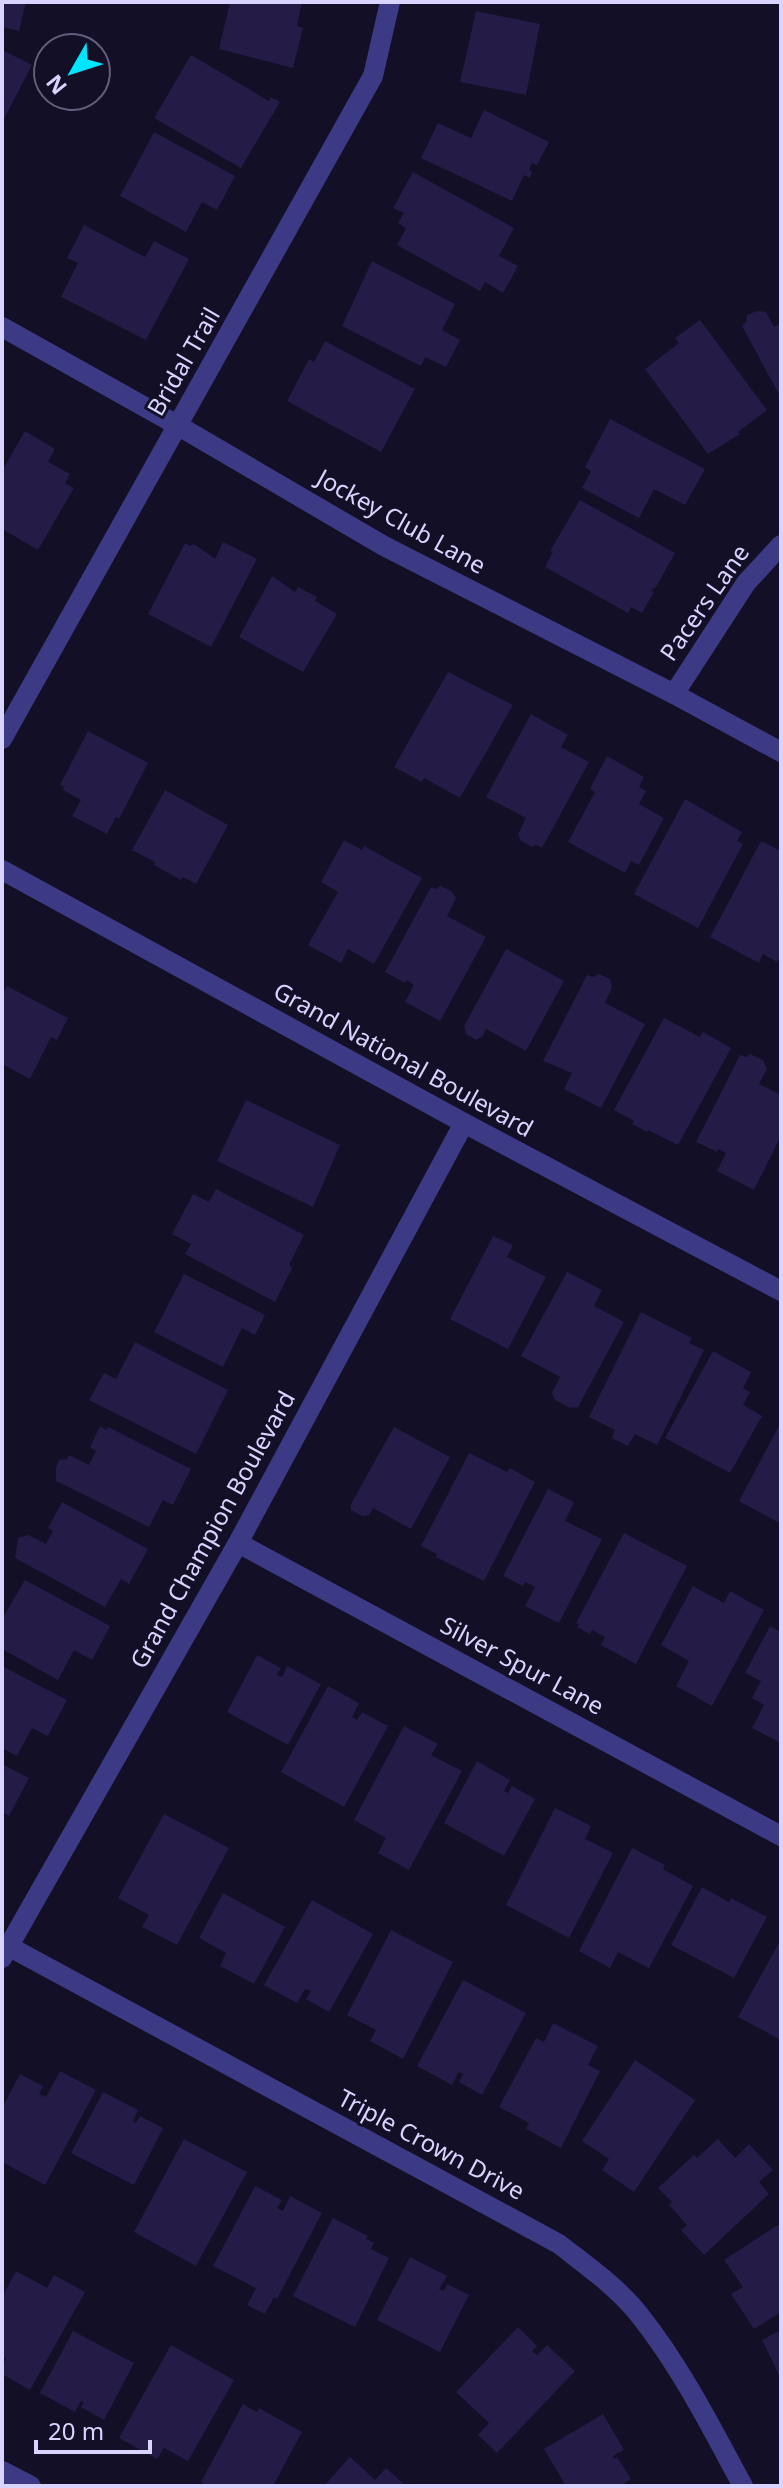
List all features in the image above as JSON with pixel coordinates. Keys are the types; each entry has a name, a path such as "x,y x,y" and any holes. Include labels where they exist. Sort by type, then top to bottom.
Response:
{"street":[{"name":"Bridal Trail","path":"2,739 373,76 390,2"},
{"name":"Jockey Club Lane","path":"2,327 384,546 781,752"},
{"name":"Pacers Lane","path":"674,694 746,583 781,545"},
{"name":"Grand National Boulevard","path":"2,870 464,1123 781,1291"},
{"name":"Grand Champion Boulevard","path":"5,1952 238,1543 464,1123"},
{"name":"Silver Spur Lane","path":"238,1543 781,1836"},
{"name":"Triple Crown Drive","path":"5,1952 559,2244 597,2273 640,2316 695,2399 743,2486"},
{"path":"2,2471 31,2486"}],"building":[{"path":"2,2 26,2 19,31 2,27"},
{"path":"230,2 302,2 297,26 303,28 293,68 219,49"},
{"path":"476,11 540,24 526,95 460,82"},
{"path":"2,50 32,65 2,123"},
{"path":"191,55 269,101 271,97 280,102 241,168 154,118"},
{"path":"484,110 549,142 537,165 532,163 530,178 524,175 512,201 421,158 438,123 471,138"},
{"path":"154,132 235,176 217,210 202,202 186,232 120,196"},
{"path":"413,172 514,228 499,256 518,266 503,293 485,282 480,291 397,245 406,228 398,223 404,213 393,208"},
{"path":"84,225 145,257 154,241 189,259 146,340 61,297 78,263 67,258"},
{"path":"372,261 455,304 442,330 460,340 446,367 425,357 421,366 342,326"},
{"path":"766,312 774,327 781,323 781,398 742,326 747,315"},
{"path":"700,320 767,410 738,432 740,434 708,454 645,369 679,343 675,338"},
{"path":"325,341 415,389 381,452 287,401 309,359 314,362"},
{"path":"610,419 705,469 685,505 654,489 639,518 582,488 591,471 585,467"},
{"path":"25,431 55,449 48,462 70,474 65,483 74,488 38,550 2,529 2,471"},
{"path":"580,500 675,553 656,587 651,590 654,592 642,613 631,607 628,613 545,567 553,552 550,551"},
{"path":"223,542 257,559 211,647 148,614 185,543 190,546 194,544 215,559"},
{"path":"272,576 295,592 298,587 317,597 315,601 337,614 303,672 239,637"},
{"path":"448,672 513,705 460,798 424,778 422,782 394,767"},
{"path":"531,714 568,735 561,747 589,762 542,848 521,841 518,834 526,818 486,797"},
{"path":"88,731 148,763 119,819 116,817 107,834 72,816 81,800 60,785"},
{"path":"607,756 644,777 639,787 646,791 639,804 664,818 639,865 631,861 625,873 568,842 595,792 590,789"},
{"path":"165,790 228,825 196,884 183,877 181,880 132,850"},
{"path":"685,799 742,832 737,841 743,844 698,928 634,894"},
{"path":"344,840 362,850 364,846 422,878 374,964 348,949 341,963 308,945 338,892 321,882"},
{"path":"761,841 781,851 781,883 778,889 781,891 781,955 777,962 763,954 759,963 710,937"},
{"path":"440,886 451,891 456,898 447,916 486,937 440,1021 405,1002 414,985 385,972 431,887 435,889"},
{"path":"506,949 564,981 526,1051 486,1029 483,1036 476,1040 466,1034 464,1026"},
{"path":"599,974 610,979 612,987 605,1003 645,1024 601,1108 564,1089 572,1073 543,1061 587,975 593,977"},
{"path":"7,986 68,1018 57,1040 51,1037 30,1079 2,1064 2,995"},
{"path":"664,1018 700,1037 703,1032 731,1048 678,1145 632,1124 634,1121 614,1110"},
{"path":"750,1054 763,1060 767,1069 759,1084 781,1095 781,1136 754,1190 717,1171 726,1153 696,1142 740,1055 747,1057"},
{"path":"246,1100 340,1145 313,1207 217,1161"},
{"path":"216,1189 304,1235 275,1302 185,1254 191,1244 172,1234 193,1194 209,1202"},
{"path":"493,1236 513,1245 507,1257 546,1277 508,1349 450,1319"},
{"path":"567,1272 602,1290 594,1306 624,1322 578,1407 570,1408 555,1400 552,1393 560,1377 521,1356"},
{"path":"184,1274 265,1315 255,1335 242,1328 223,1367 154,1332"},
{"path":"641,1312 692,1338 689,1343 704,1350 657,1445 635,1434 628,1446 612,1438 615,1430 589,1417"},
{"path":"135,1342 228,1390 196,1454 89,1400 104,1373 116,1379"},
{"path":"713,1351 751,1372 743,1388 750,1392 743,1405 762,1416 730,1473 665,1438"},
{"path":"781,1422 781,1524 739,1501"},
{"path":"100,1426 106,1430 108,1427 191,1469 173,1505 163,1500 149,1527 56,1481 59,1460 67,1459 69,1455 89,1465 96,1451 90,1447"},
{"path":"394,1427 450,1457 411,1529 373,1508 369,1515 362,1516 351,1510 351,1504"},
{"path":"469,1453 507,1472 510,1468 535,1482 484,1581 421,1546"},
{"path":"548,1489 574,1502 565,1521 602,1539 559,1623 525,1606 535,1587 525,1582 523,1586 503,1576"},
{"path":"62,1502 148,1549 129,1584 121,1579 105,1607 15,1558 18,1538 28,1535 46,1544 53,1531 48,1528"},
{"path":"624,1533 687,1566 636,1664 601,1645 605,1637 592,1630 590,1634 577,1627 579,1624 576,1623"},
{"path":"25,1580 110,1626 92,1660 74,1650 58,1680 2,1649 2,1619"},
{"path":"693,1586 724,1603 730,1591 764,1610 712,1706 676,1686 689,1661 661,1645"},
{"path":"770,1626 781,1632 781,1743 752,1728 764,1705 752,1698 761,1681 745,1673"},
{"path":"257,1655 281,1668 277,1675 282,1677 287,1666 321,1684 288,1745 227,1712"},
{"path":"2,1666 67,1700 48,1736 32,1728 17,1756 2,1748"},
{"path":"328,1686 359,1703 352,1717 357,1720 362,1712 388,1726 344,1807 281,1772"},
{"path":"404,1726 438,1744 431,1755 462,1771 409,1870 378,1853 386,1838 354,1820"},
{"path":"477,1761 510,1780 504,1791 508,1793 512,1786 535,1799 504,1856 444,1823"},
{"path":"2,1764 29,1778 9,1816 2,1812"},
{"path":"555,1808 591,1826 585,1839 613,1853 569,1938 506,1905"},
{"path":"164,1814 229,1848 177,1945 142,1927 149,1915 118,1898"},
{"path":"632,1848 665,1865 663,1869 693,1886 649,1968 618,1952 610,1968 579,1951"},
{"path":"702,1887 767,1917 734,1978 671,1945"},
{"path":"223,1893 285,1927 254,1984 220,1966 226,1953 199,1938"},
{"path":"312,1900 373,1934 329,2012 306,1999 311,1991 305,1989 297,2003 264,1985"},
{"path":"391,1930 453,1962 403,2059 370,2041 376,2030 347,2015"},
{"path":"781,1939 781,2040 738,2017"},
{"path":"463,1980 526,2013 482,2095 459,2082 463,2074 459,2072 452,2085 417,2066"},
{"path":"553,2023 598,2046 588,2065 600,2071 561,2148 526,2129 529,2123 499,2107 536,2038 544,2042"},
{"path":"635,2060 695,2100 634,2192 602,2170 609,2159 582,2141"},
{"path":"60,2071 96,2090 45,2185 2,2162 2,2108 20,2074 43,2086 39,2094 46,2097"},
{"path":"103,2092 138,2110 133,2121 136,2123 140,2116 163,2128 134,2185 71,2153"},
{"path":"184,2139 247,2172 196,2266 134,2232"},
{"path":"718,2139 735,2158 749,2144 773,2170 759,2182 769,2194 704,2255 681,2230 687,2225 658,2188 694,2155 697,2158"},
{"path":"255,2186 282,2200 277,2208 283,2211 290,2196 322,2213 277,2299 274,2297 265,2314 247,2305 256,2288 213,2266"},
{"path":"333,2218 368,2236 366,2239 374,2243 371,2249 389,2258 355,2327 293,2296"},
{"path":"781,2223 781,2312 754,2329 731,2294 743,2287 724,2260"},
{"path":"410,2257 447,2276 439,2289 444,2291 447,2284 469,2295 440,2352 377,2320"},
{"path":"16,2271 47,2288 54,2275 85,2292 30,2390 2,2374 6,2359 2,2356 2,2297"},
{"path":"518,2327 537,2346 532,2351 537,2355 547,2345 575,2371 497,2453 478,2435 489,2423 456,2392"},
{"path":"781,2330 781,2379 762,2340"},
{"path":"73,2331 134,2363 104,2420 81,2407 84,2402 81,2401 75,2412 40,2393"},
{"path":"171,2345 234,2380 188,2461 164,2448 157,2459 119,2438"},
{"path":"243,2404 257,2412 259,2408 302,2432 273,2486 208,2486 201,2482"},
{"path":"603,2414 624,2450 613,2456 614,2459 617,2457 631,2479 620,2486 566,2486 544,2449"},
{"path":"350,2457 375,2480 386,2468 406,2486 324,2486"}]}
